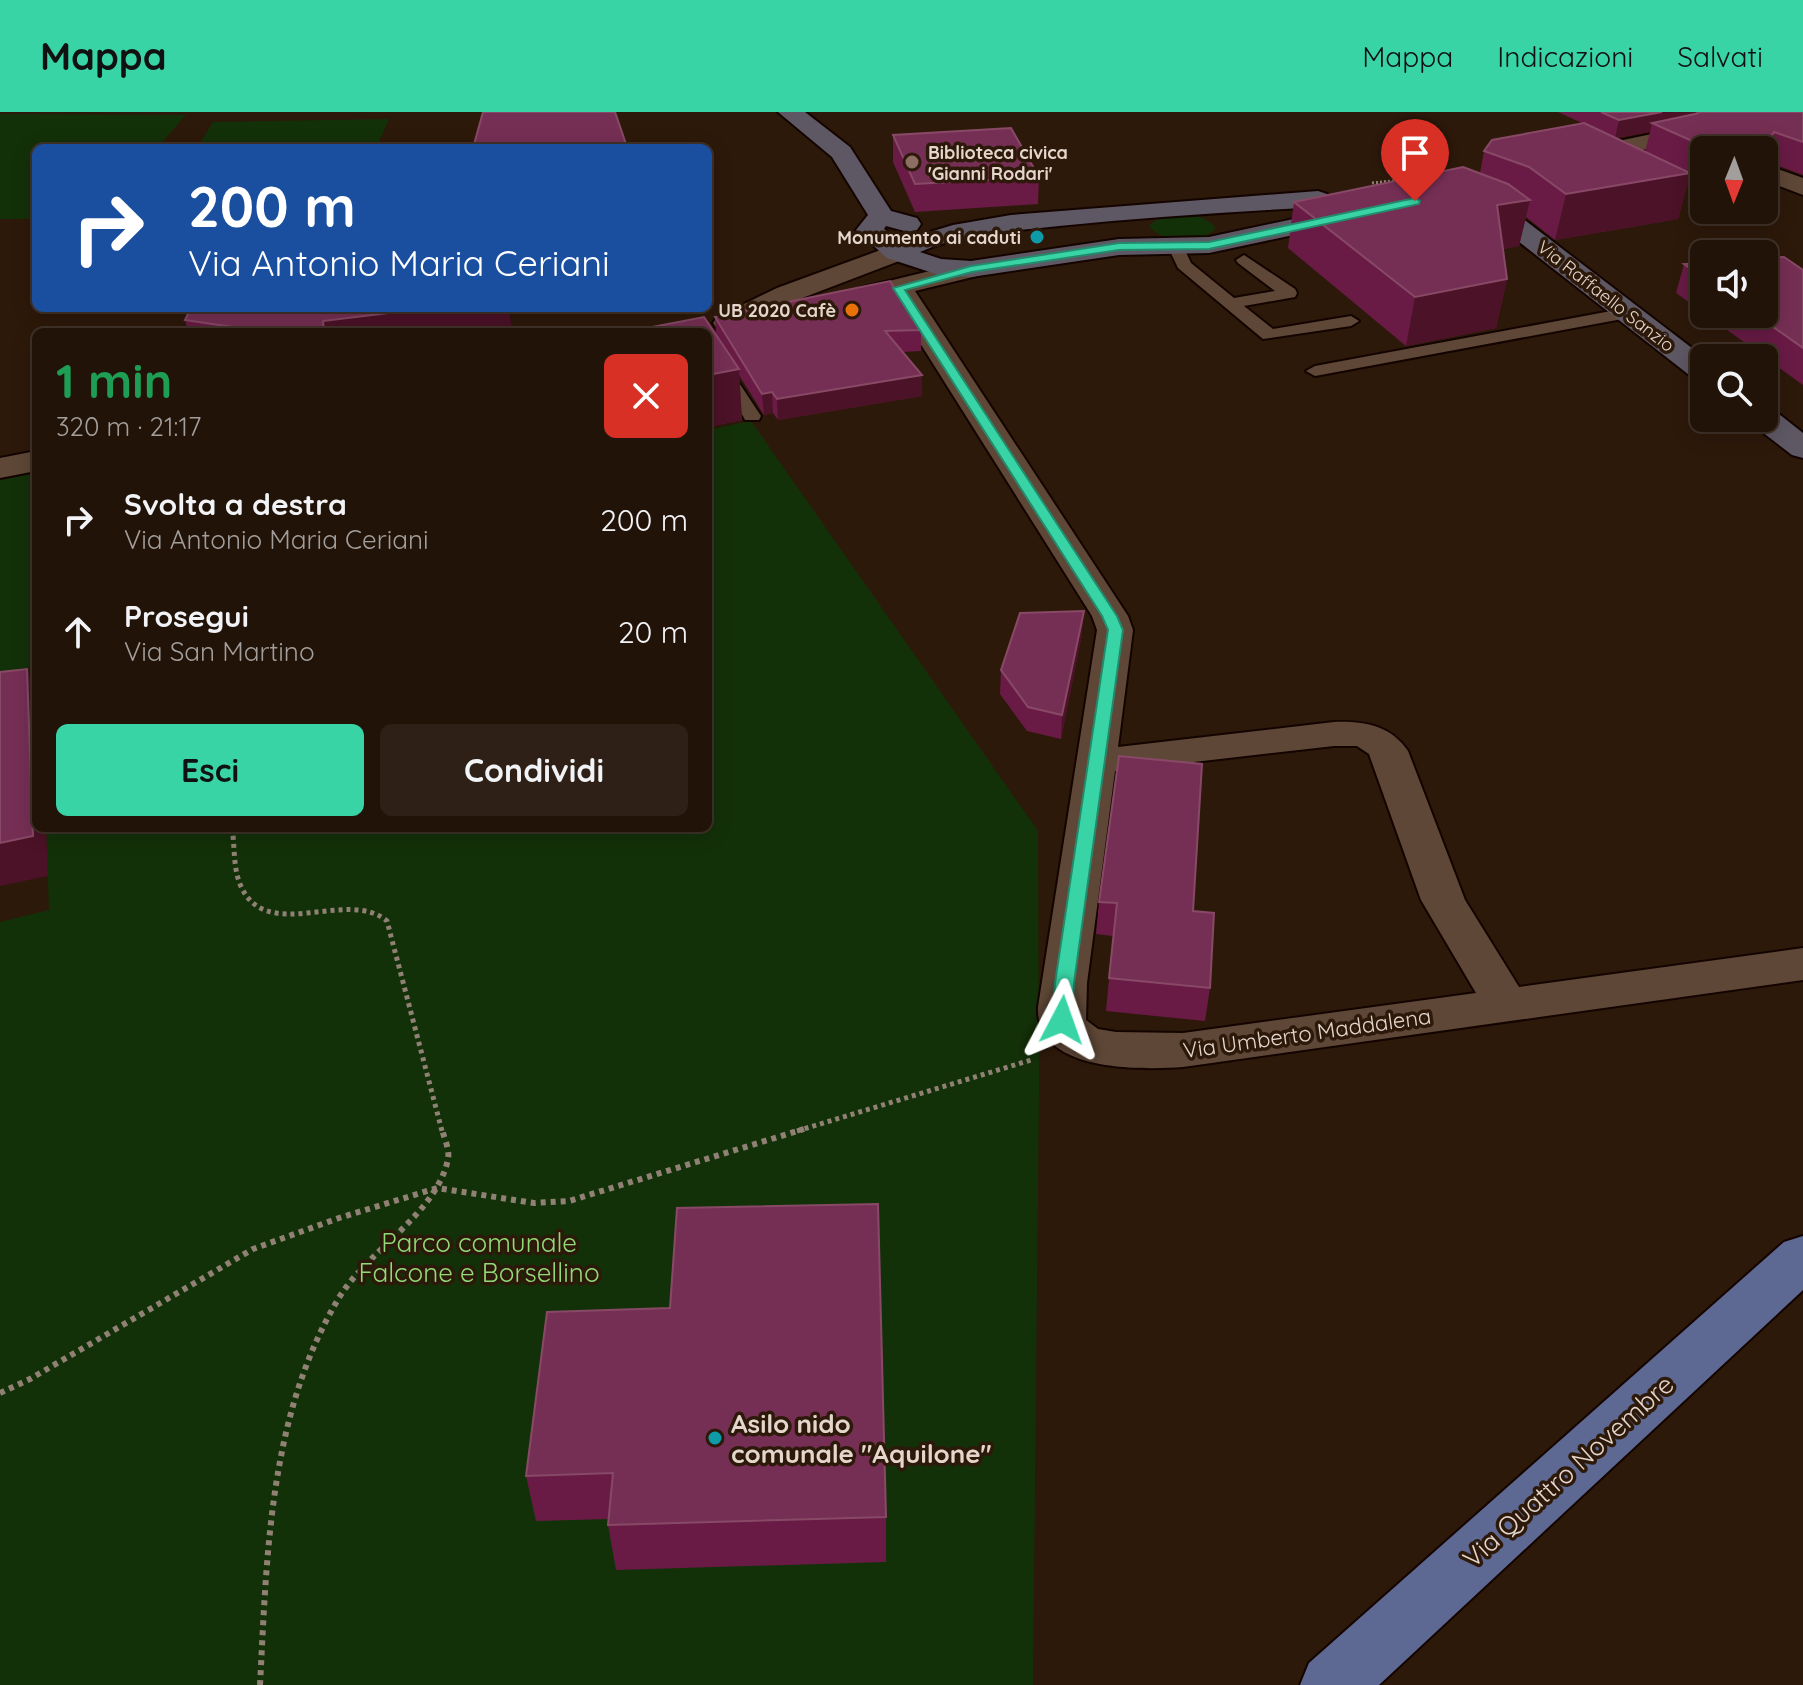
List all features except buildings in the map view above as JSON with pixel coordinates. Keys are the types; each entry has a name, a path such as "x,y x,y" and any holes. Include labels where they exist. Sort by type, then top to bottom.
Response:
{"main road":[{"name":"Via Quattro Novembre","path":"1332,1685 1803,1257"}],"street":[{"path":"790,112 841,152 898,270 1110,616 1115,630 1064,983 1062,1020 1091,1043"},
{"path":"1550,162 1678,136 1732,112"},
{"path":"1678,136 1690,141"},
{"path":"1778,177 1803,187"},
{"name":"Via Raffaello Sanzio","path":"1446,191 1463,202 1509,221 1690,361"},
{"path":"710,328 787,294 898,270 971,269 1119,247 1224,242 1367,202 1196,207 965,228 920,228 875,223 787,294"},
{"path":"1196,207 1212,211 1230,223 1235,230 1234,236 1224,242"},
{"path":"1143,211 1132,216 1131,225 1144,239 1169,247"},
{"path":"712,328 898,270 930,237 965,228"},
{"path":"1778,429 1803,448"},
{"path":"0,468 32,462"},
{"path":"1098,761 1334,734 1358,733 1380,740 1388,751 1443,900 1507,1006"},
{"name":"Via Umberto Maddalena","path":"1091,1043 1150,1053 1183,1050 1803,964"}],"lane":[{"path":"1169,247 1184,265 1269,335 1351,321"},
{"path":"1229,304 1289,293 1244,260"},
{"path":"1315,371 1627,313"},
{"path":"712,341 752,416"}],"path":[{"path":"233,832 241,886 253,901 272,912 291,915 351,909 373,911 387,921 449,1156 437,1188 343,1292 307,1355 281,1446 270,1528 260,1685"},
{"path":"0,1393 30,1379 253,1249 437,1188 534,1203 569,1201 1091,1043"}],"green space":[{"path":"0,114 186,115 161,144 32,144 32,219 0,219"},
{"path":"389,119 378,144 199,144 213,122"},
{"path":"1180,214 1201,217 1215,229 1200,238 1181,240 1163,236 1149,226 1161,216"},
{"name":"Parco comunale Falcone e Borsellino","path":"751,421 1038,831 1039,1087 1033,1685 0,1685 0,922 49,910 46,832 712,832 712,429"},
{"path":"32,474 32,667 0,673 0,480"}],"place":[{"name":"Biblioteca civica 'Gianni Rodari'","path":"912,162"},
{"name":"Monumento ai caduti","path":"1037,237"},
{"name":"UB 2020 Cafè","path":"852,310"},
{"name":"Asilo nido comunale \"Aquilone\"","path":"715,1438"}],"route":[{"path":"1062,1020 1064,983 1115,630 1110,616 899,288 971,269 1119,247 1209,245 1415,201"}]}
